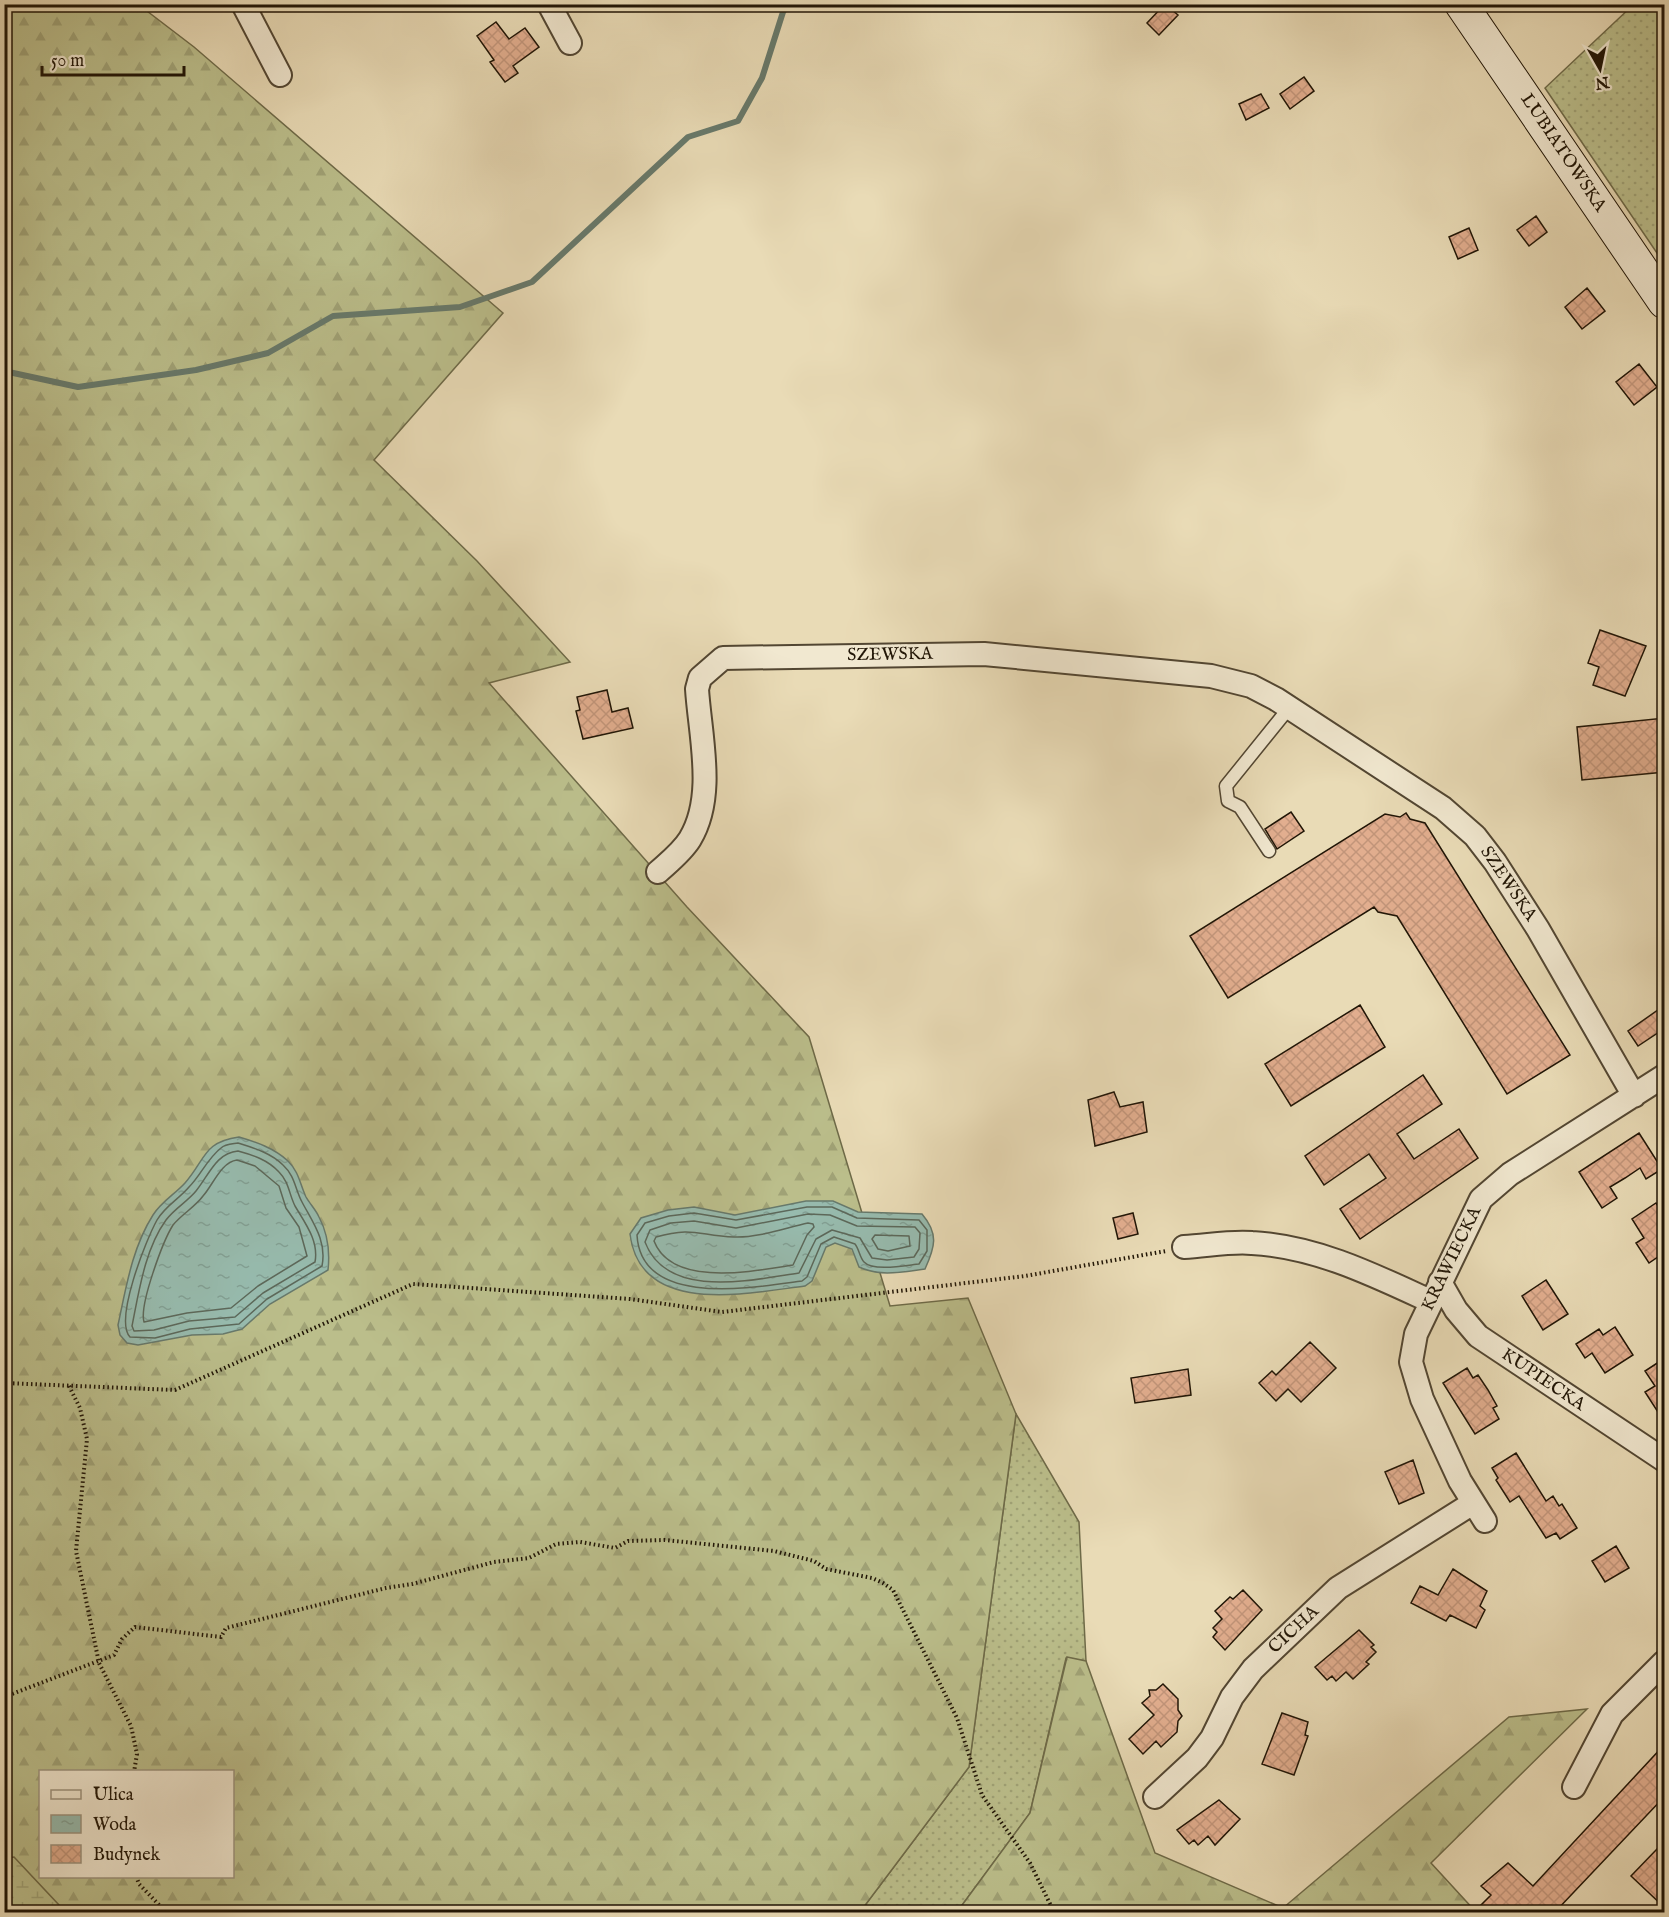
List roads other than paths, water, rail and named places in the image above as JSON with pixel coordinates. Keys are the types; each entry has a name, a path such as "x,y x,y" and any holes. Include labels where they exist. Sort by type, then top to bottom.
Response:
{"street":[{"path":"243,4 280,75"},
{"path":"549,4 570,43"},
{"name":"LUBIATOWSKA","path":"1461,4 1665,302"},
{"name":"SZEWSKA","path":"658,872 690,838 700,811 705,782 697,689 700,678 723,658 951,653 1020,657 1211,676 1251,686 1289,708 1443,808 1475,836 1496,862 1538,929 1634,1096"},
{"name":"KRAWIECKA","path":"1479,1512 1446,1452 1422,1399 1411,1362 1416,1334 1481,1199 1494,1187 1634,1096 1662,1083"},
{"path":"1184,1247 1251,1242 1287,1246 1366,1272 1435,1291"},
{"name":"KUPIECKA","path":"1435,1291 1456,1310 1478,1336 1665,1460"},
{"name":"CICHA","path":"1155,1797 1197,1758 1212,1738 1233,1697 1253,1669 1338,1588 1479,1512"},
{"path":"1574,1787 1612,1714 1665,1662"}],"lane":[{"path":"1269,851 1240,807 1228,801 1226,786 1289,708"}],"water":[{"path":"239,1137 277,1152 295,1169 306,1197 318,1214 326,1236 328,1270 270,1304 242,1329 223,1334 192,1335 138,1345 127,1343 120,1335 118,1325 131,1268 146,1228 156,1210 185,1183 212,1147 227,1139"},
{"path":"806,1201 833,1201 858,1212 922,1214 931,1228 934,1241 925,1269 891,1273 867,1270 859,1267 852,1249 835,1243 826,1247 812,1281 805,1286 727,1295 700,1294 675,1289 654,1278 638,1260 630,1234 641,1218 668,1210 694,1207 735,1215"}],"waterway":[{"path":"4,371 78,387 196,370 268,353 333,316 460,307 532,282 688,137 738,121 762,78 783,12 789,4"}]}
